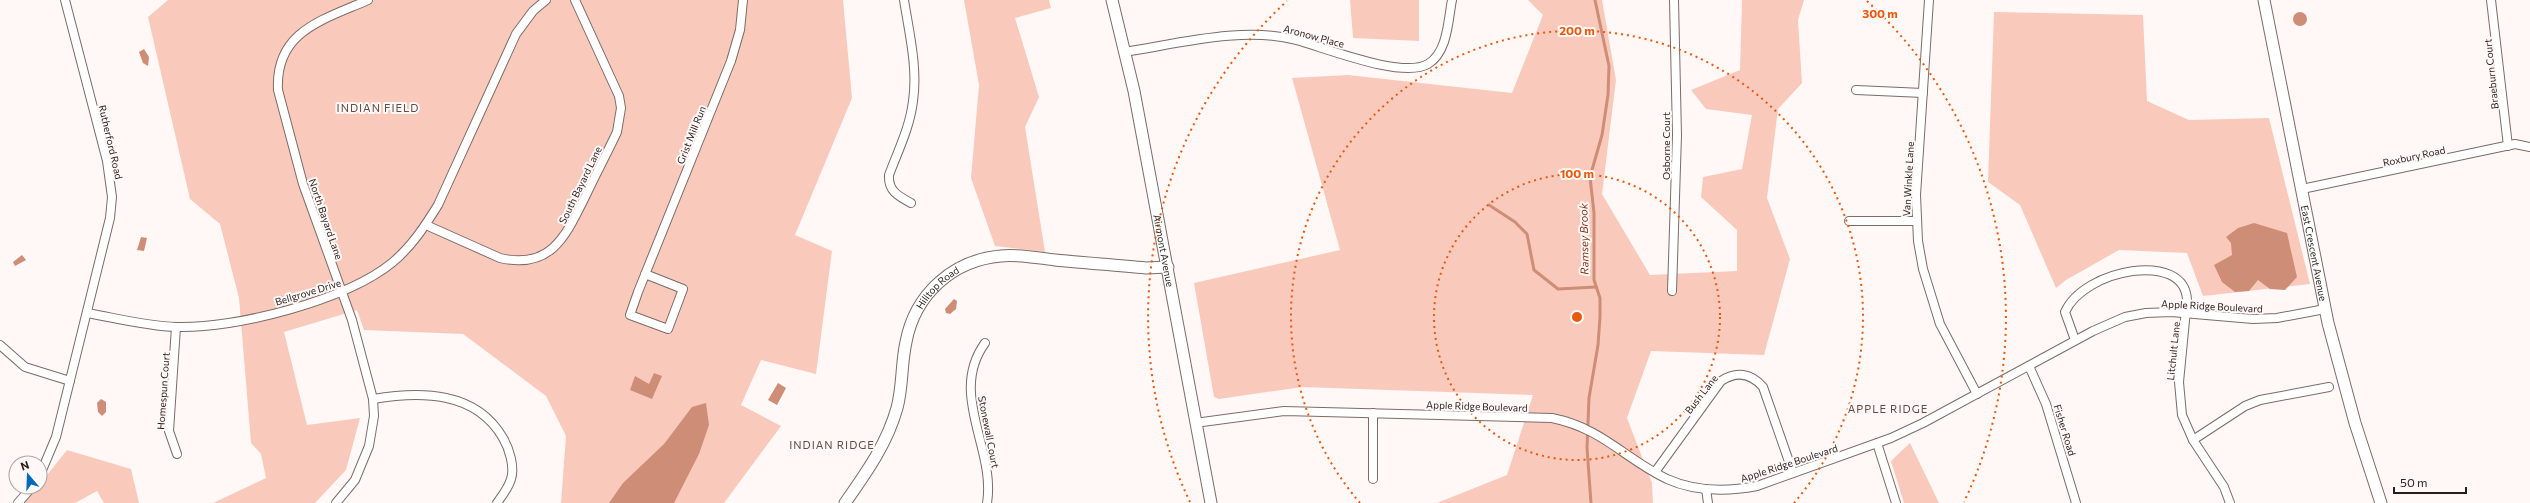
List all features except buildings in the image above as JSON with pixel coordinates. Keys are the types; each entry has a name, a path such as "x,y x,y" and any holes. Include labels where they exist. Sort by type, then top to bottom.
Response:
{"street":[{"name":"Rutherford Road","path":"65,0 107,161 112,197 110,218 87,313"},
{"name":"North Bayard Lane","path":"336,503 355,480 367,452 372,432 373,399 352,320 303,184 278,90 278,78 284,54 298,34 309,26 368,0"},
{"name":"Bellgrove Drive","path":"87,313 176,327 221,325 264,316 341,293 361,284 394,261 410,246 426,225 438,205 516,34 533,11 546,0"},
{"name":"South Bayard Lane","path":"426,225 500,258 511,261 534,259 545,254 563,239 617,132 620,120 619,96 575,0"},
{"name":"Grist Mill Run","path":"646,274 683,289 668,329 630,315 646,274 731,60 740,30 743,0"},
{"path":"904,0 914,77 913,101 889,182 895,194 911,203"},
{"name":"Airmont Avenue","path":"1112,0 1134,91 1211,503"},
{"name":"Aronow Place","path":"1124,52 1239,36 1263,36 1295,40 1387,66 1421,67 1430,63 1440,53 1452,0"},
{"name":"Osborne Court","path":"1672,291 1677,135 1674,0"},
{"name":"Van Winkle Lane","path":"1929,0 1916,195 1916,221 1923,269 1932,301 1952,350 1977,394"},
{"name":"East Crescent Avenue","path":"2264,0 2325,309 2355,423 2381,503"},
{"name":"Braeburn Court","path":"2492,0 2508,146"},
{"path":"1856,90 1923,93"},
{"name":"Roxbury Road","path":"2302,189 2508,146 2530,147"},
{"path":"1849,220 1916,221"},
{"name":"Hilltop Road","path":"845,503 869,468 890,429 902,383 905,344 915,313 928,294 944,277 973,262 1003,256 1146,268 1168,267"},
{"name":"Litchult Lane","path":"2075,340 2065,312 2072,298 2092,283 2123,271 2154,271 2179,279 2187,289 2179,398 2182,415 2193,440 2224,487 2230,503"},
{"name":"Apple Ridge Boulevard","path":"1195,423 1284,411 1552,418 1569,422 1600,435 1655,472 1684,485 1706,489 1738,490 1793,473 1878,443 1923,423 2075,340 2125,317 2146,313 2186,314 2253,319 2276,318 2325,309"},
{"path":"48,460 52,452 87,313"},
{"name":"Homespun Court","path":"176,327 169,431 178,454"},
{"name":"Stonewall Court","path":"985,343 973,364 971,397 988,481 987,503"},
{"path":"0,346 25,367 70,381"},
{"name":"Fisher Road","path":"2029,366 2046,404 2076,503"},
{"name":"Bush Lane","path":"1655,472 1721,382 1728,377 1743,374 1757,380 1763,387 1793,473"},
{"path":"2193,440 2245,406 2260,400 2329,387"},
{"path":"373,399 395,395 434,395 454,399 479,411 498,430 510,459 511,479 498,503"},
{"path":"1373,413 1373,479"},
{"path":"1878,443 1896,503"},
{"path":"1706,489 1708,503"},
{"path":"18,503 25,495"}],"shaded area":[{"path":"168,0 843,0 852,98 795,235 832,251 816,374 761,360 741,405 781,426 724,503 561,503 566,436 546,396 463,334 364,330 357,310 284,332 307,425 360,418 346,470 315,503 213,503 266,478 261,454 251,443 239,298 220,224 190,199 148,17"},
{"path":"964,0 1049,0 1051,8 1015,18 1039,97 1025,127 1045,252 995,246 971,178 979,85"},
{"path":"1350,0 1419,0 1419,41 1353,38"},
{"path":"1528,0 1602,0 1616,80 1602,194 1650,275 1737,271 1737,230 1701,197 1703,177 1742,169 1752,115 1706,109 1691,90 1740,70 1742,0 1804,0 1798,20 1802,83 1778,109 1767,198 1790,259 1764,355 1651,351 1627,418 1652,483 1653,503 1437,503 1507,475 1533,395 1302,387 1219,399 1214,397 1194,283 1340,250 1292,78 1348,75 1512,93 1543,15"},
{"path":"1994,12 2143,15 2147,101 2189,120 2269,118 2310,284 2203,296 2187,253 2119,250 2066,280 2056,288 2020,205 1988,182"},
{"path":"2300,12 2305,14 2307,19 2305,24 2300,26 2295,24 2293,19 2295,14"},
{"path":"144,49 149,57 148,66 143,63 139,52"},
{"path":"2254,223 2287,233 2297,277 2285,290 2270,289 2258,280 2249,291 2235,292 2222,282 2214,265 2232,255 2231,243 2226,237 2238,228"},
{"path":"141,237 147,238 144,251 137,250"},
{"path":"22,255 26,260 15,266 13,262"},
{"path":"954,299 957,301 956,309 950,314 946,313 945,309"},
{"path":"654,373 662,376 652,399 630,390 635,376 649,384"},
{"path":"778,383 786,388 777,405 768,400"},
{"path":"101,399 106,402 106,412 102,416 98,412 97,403"},
{"path":"706,403 709,425 699,454 674,503 609,503 623,483 664,444 692,407"},
{"path":"1910,443 1939,503 1904,503 1891,461"},
{"path":"67,450 131,469 139,503 104,503 97,491 75,503 25,503 31,495 48,495 48,474"}],"waterway":[{"name":"Ramsey Brook","path":"1591,503 1587,448 1589,398 1598,345 1600,298 1594,280 1594,213 1590,177 1602,135 1608,95 1609,66 1595,0"},
{"path":"1489,205 1515,222 1527,234 1534,270 1558,289 1596,287"}],"district":[{"name":"INDIAN FIELD","path":"378,108"},
{"name":"APPLE RIDGE","path":"1888,409"},
{"name":"INDIAN RIDGE","path":"832,445"}]}
